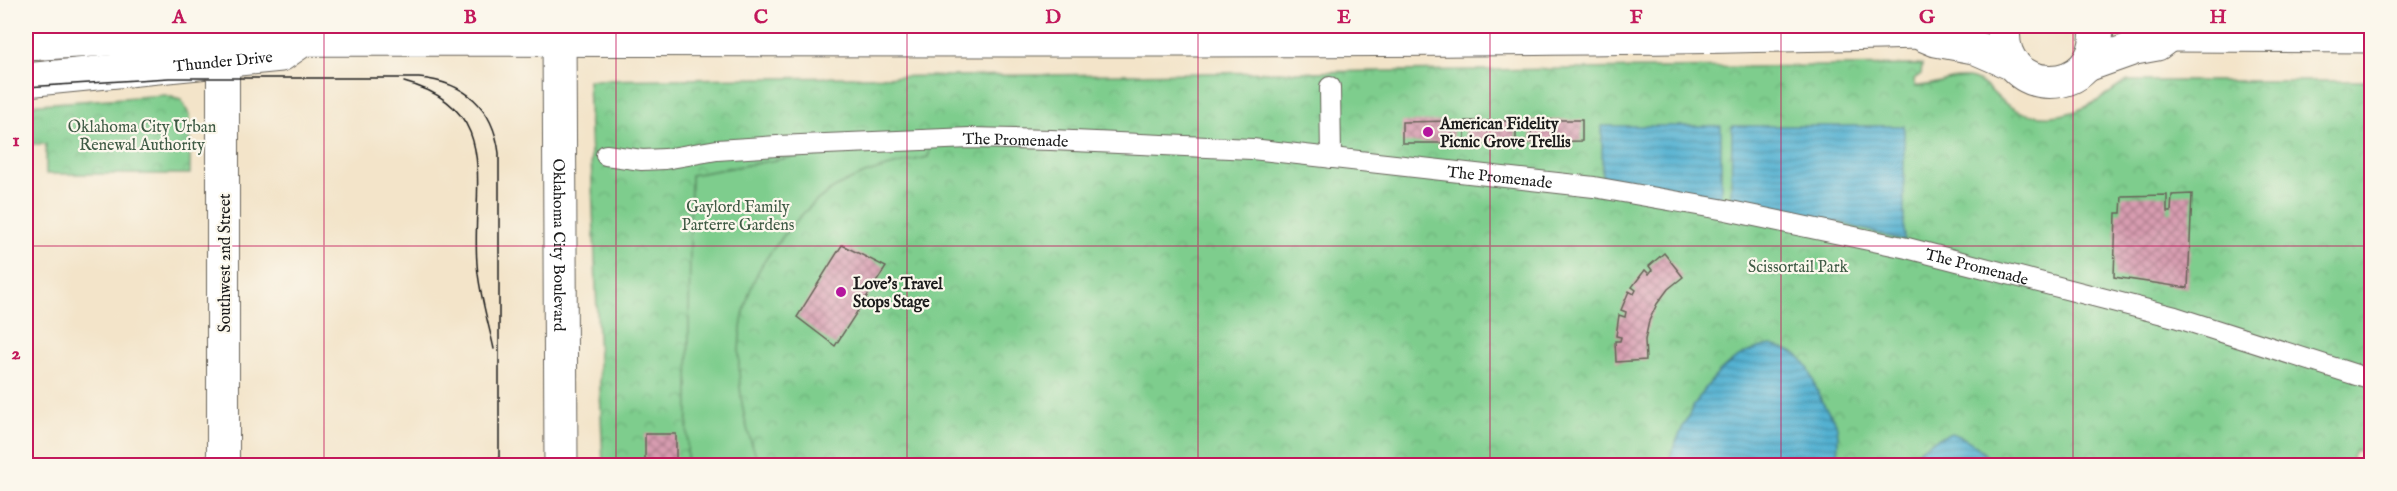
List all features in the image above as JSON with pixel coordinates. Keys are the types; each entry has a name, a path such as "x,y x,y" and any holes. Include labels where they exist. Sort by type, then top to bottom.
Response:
{"main road":[{"path":"2004,26 2003,42 2013,64 2022,73 2036,80 2050,82 2063,81 2086,65 2094,52 2096,26"},
{"path":"1922,29 1936,40 1974,47 2013,64"},
{"name":"Thunder Drive","path":"26,44 291,34 1652,38 1922,29"},
{"path":"2086,65 2135,48 2157,44 2160,30 2372,36"},
{"name":"Oklahoma City Boulevard","path":"559,33 561,465"},
{"name":"Thunder Drive","path":"26,80 281,55 291,34"}],"street":[{"name":"Southwest 2nd Street","path":"223,60 223,465"},
{"path":"1330,87 1331,158"},
{"name":"The Promenade","path":"606,155 642,160 665,159 717,150 970,138 1252,149 1594,187 1726,210 1907,248 2175,317 2372,380"}],"green space":[{"name":"Scissortail Park","path":"1922,65 1921,74 1914,79 1915,86 1958,78 1973,79 2017,110 2039,116 2063,114 2086,107 2128,81 2371,81 2371,458 2356,450 2352,457 2352,466 603,465 588,80"},
{"name":"Oklahoma City Urban Renewal Authority","path":"165,95 181,100 190,116 190,174 46,174 46,144 26,144 26,105"},
{"name":"Gaylord Family Parterre Gardens","path":"931,146 928,157 867,173 827,193 804,212 772,250 757,274 748,296 739,344 741,395 745,419 760,465 687,466 691,175 793,157"}],"water":[{"path":"1602,126 1721,126 1721,203 1602,178"},
{"path":"1732,126 1904,126 1904,241 1841,223 1731,202"},
{"path":"1771,345 1793,352 1808,368 1822,402 1836,424 1838,442 1836,465 1667,465 1693,408 1717,374 1733,361 1751,351"},
{"path":"1952,433 1976,446 1994,465 1904,465 1925,446"}],"building":[{"name":"American Fidelity Picnic Grove Trellis","path":"1531,120 1582,120 1582,141 1531,142"},
{"name":"American Fidelity Picnic Grove Trellis","path":"1453,121 1453,143 1402,143 1402,122"},
{"name":"American Fidelity Picnic Grove Trellis","path":"1465,121 1516,121 1516,142 1465,142"},
{"path":"2192,194 2188,288 2114,277 2116,213 2121,213 2122,196 2167,195 2167,212 2171,212 2172,195"},
{"name":"Love's Travel Stops Stage","path":"842,245 886,267 835,346 797,317"},
{"path":"1664,253 1683,277 1668,289 1657,304 1649,321 1645,340 1646,360 1616,362 1615,341 1620,341 1621,337 1616,336 1619,315 1625,317 1626,312 1621,310 1629,291 1634,294 1636,290 1632,287 1645,270 1649,274 1652,270 1649,266"},
{"path":"645,434 676,434 676,466 645,466"}],"tram line":[{"path":"26,87 169,78 419,78 435,80 463,91 483,110 490,122 499,153 499,466"},
{"path":"404,82 436,94 457,111 469,131 476,154 478,179 476,235 478,275 494,349"}],"place":[{"name":"American Fidelity Picnic Grove Trellis","path":"1428,132"},
{"name":"Love's Travel Stops Stage","path":"841,292"}]}
